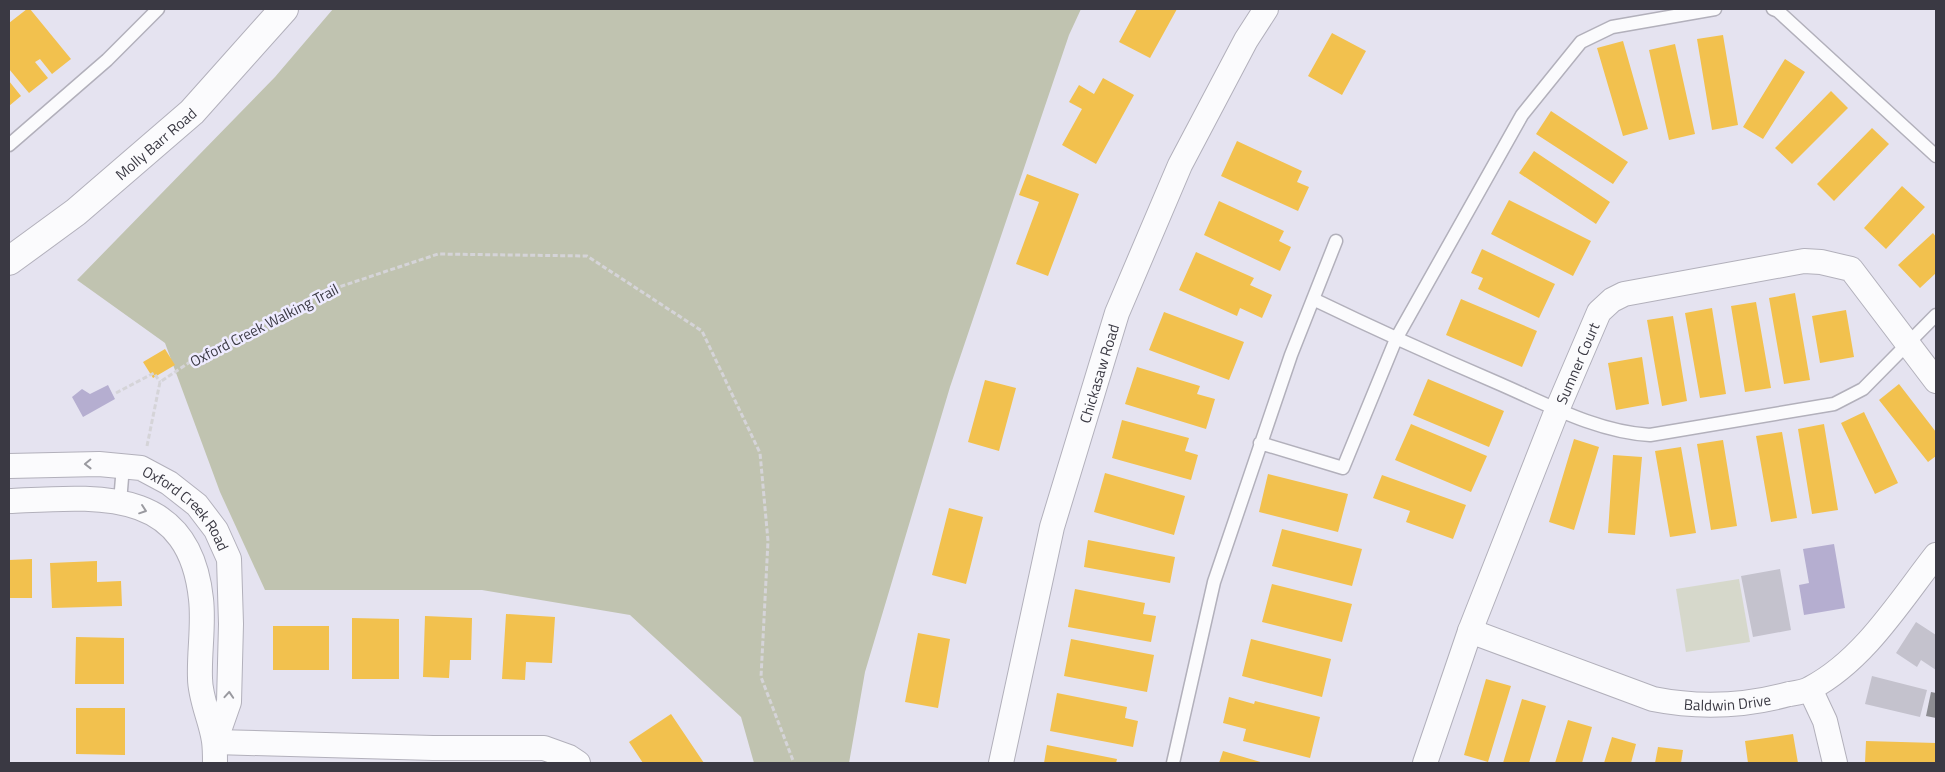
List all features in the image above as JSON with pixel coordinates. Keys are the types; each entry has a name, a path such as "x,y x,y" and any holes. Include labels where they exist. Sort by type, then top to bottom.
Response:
{"main road":[{"name":"Molly Barr Road","path":"9,261 76,212 192,112 284,9"}],"street":[{"name":"Chickasaw Road","path":"1002,763 1052,527 1117,313 1180,165 1246,40 1266,9"},
{"name":"Sumner Court","path":"1425,763 1470,631 1558,410 1599,312 1612,300 1624,294 1804,261 1821,262 1851,269 1936,381"},
{"name":"Oxford Creek Road","path":"9,466 99,464 132,467 169,483 196,506 216,530 229,559 231,624 229,702 215,752"},
{"name":"Oxford Creek Road","path":"9,501 68,498 120,502 153,513 179,532 196,564 202,600 200,680 215,752"},
{"name":"Baldwin Drive","path":"1470,631 1653,698 1676,703 1747,702 1770,699 1810,689 1840,668 1874,635 1936,555"},
{"path":"1810,689 1825,721 1835,763"},
{"path":"215,752 544,748 569,757 578,763"}],"lane":[{"path":"9,145 108,60 158,9"},
{"path":"1260,443 1343,468 1396,339 1522,116 1581,42 1612,27 1716,9"},
{"path":"1772,9 1785,18 1936,156"},
{"path":"1173,763 1214,582 1291,355 1336,241"},
{"path":"1313,299 1396,339 1558,410 1625,433 1650,435 1834,404 1864,389 1936,315"},
{"path":"120,502 132,467"}],"path":[{"name":"Oxford Creek Walking Trail","path":"160,382 202,354 324,292 438,254 587,256 702,331 760,453 768,541 761,677 794,763"},
{"path":"116,393 154,373 160,382 153,424 132,467"}],"shaded area":[{"path":"108,385 115,399 83,417 72,397 82,389 90,394"},
{"path":"1834,544 1845,608 1804,615 1799,585 1809,583 1803,549"},
{"path":"1739,579 1750,642 1686,652 1676,589"}],"green space":[{"path":"333,9 1081,9 1069,35 950,387 865,672 849,763 754,763 741,717 630,615 482,590 265,590 220,492 165,343 77,280 275,77"}],"building: Homes":[{"path":"27,9 30,9 71,59 52,74 40,59 35,62 48,78 29,93 9,69 9,23"},
{"path":"1137,9 1177,9 1150,58 1119,42"},
{"path":"1332,33 1366,51 1342,95 1308,76"},
{"path":"1723,35 1738,125 1712,130 1697,39"},
{"path":"1623,41 1648,129 1623,136 1597,48"},
{"path":"1675,44 1695,134 1669,140 1649,50"},
{"path":"1785,59 1805,72 1763,139 1743,127"},
{"path":"1103,78 1134,95 1096,164 1062,145 1082,109 1069,102 1079,85 1094,94"},
{"path":"9,81 21,96 9,106"},
{"path":"1831,91 1848,108 1792,164 1775,148"},
{"path":"1551,111 1628,162 1613,184 1536,134"},
{"path":"1872,128 1889,144 1834,201 1817,184"},
{"path":"1237,141 1302,171 1297,182 1309,187 1298,211 1221,176"},
{"path":"1534,151 1610,202 1596,224 1519,173"},
{"path":"1027,174 1079,194 1048,276 1016,264 1039,202 1019,195"},
{"path":"1902,186 1925,207 1886,249 1864,228"},
{"path":"1509,200 1591,241 1573,276 1491,234"},
{"path":"1219,201 1284,231 1279,241 1291,247 1280,271 1204,235"},
{"path":"1933,233 1936,237 1936,273 1920,288 1898,265"},
{"path":"1482,249 1555,284 1539,318 1478,289 1483,278 1471,273"},
{"path":"1196,252 1254,278 1250,285 1272,295 1262,318 1240,308 1237,316 1179,290"},
{"path":"1795,293 1810,380 1784,384 1769,298"},
{"path":"1461,299 1537,331 1522,367 1446,335"},
{"path":"1756,302 1771,388 1745,392 1731,306"},
{"path":"1712,308 1726,394 1700,398 1685,313"},
{"path":"1846,310 1854,357 1820,363 1812,316"},
{"path":"1164,312 1244,342 1229,380 1149,350"},
{"path":"1673,316 1687,401 1662,406 1647,320"},
{"path":"165,349 175,365 153,378 143,362"},
{"path":"1642,357 1649,404 1616,410 1608,363"},
{"path":"1137,367 1200,386 1197,394 1215,399 1206,429 1125,404"},
{"path":"1428,379 1504,411 1489,447 1413,415"},
{"path":"985,380 1016,388 999,451 968,442"},
{"path":"1899,384 1936,432 1936,456 1928,462 1879,400"},
{"path":"1864,412 1898,483 1875,494 1841,423"},
{"path":"1122,420 1189,438 1185,451 1198,455 1191,480 1112,458"},
{"path":"1411,424 1487,456 1471,492 1395,460"},
{"path":"1824,424 1838,510 1812,514 1798,429"},
{"path":"1782,432 1797,518 1771,522 1756,436"},
{"path":"1574,439 1599,447 1574,530 1549,522"},
{"path":"1723,440 1737,526 1711,530 1697,444"},
{"path":"1681,447 1696,533 1670,537 1655,451"},
{"path":"1613,455 1642,457 1635,535 1608,533"},
{"path":"1105,473 1185,496 1174,535 1094,512"},
{"path":"1268,474 1348,494 1338,532 1259,512"},
{"path":"1382,475 1466,505 1453,539 1406,522 1410,511 1373,498"},
{"path":"949,508 983,517 966,584 932,575"},
{"path":"1282,529 1362,549 1352,586 1272,566"},
{"path":"1088,540 1175,557 1170,583 1084,567"},
{"path":"32,559 32,598 9,598 9,560"},
{"path":"97,561 97,582 121,581 122,606 52,608 50,563"},
{"path":"1272,584 1352,604 1342,642 1262,622"},
{"path":"1075,589 1145,603 1143,614 1156,616 1151,642 1068,627"},
{"path":"506,614 555,617 552,663 526,662 525,680 502,679"},
{"path":"425,616 472,618 471,660 450,660 449,678 423,677"},
{"path":"352,618 399,619 399,679 352,679"},
{"path":"273,626 329,626 329,670 273,670"},
{"path":"918,633 950,639 938,708 905,702"},
{"path":"76,637 124,638 124,684 75,684"},
{"path":"1071,639 1154,655 1147,692 1064,676"},
{"path":"1251,639 1331,659 1322,697 1242,676"},
{"path":"1486,679 1511,686 1488,762 1464,755"},
{"path":"1057,693 1127,707 1125,718 1138,721 1133,747 1050,731"},
{"path":"1229,697 1254,704 1255,701 1320,717 1310,758 1243,741 1246,729 1223,723"},
{"path":"1522,699 1546,706 1529,763 1503,763"},
{"path":"76,708 125,708 125,755 76,754"},
{"path":"671,714 704,763 643,763 629,742"},
{"path":"1568,720 1592,727 1582,763 1555,763"},
{"path":"1793,734 1798,763 1748,763 1745,741"},
{"path":"1612,737 1636,744 1631,763 1604,763"},
{"path":"1866,741 1936,743 1936,763 1865,763"},
{"path":"1047,745 1117,759 1116,763 1044,763"},
{"path":"1658,747 1683,750 1681,763 1655,763"},
{"path":"1223,751 1264,763 1219,763"}],"building: Industry":[{"path":"1931,692 1936,693 1936,718 1926,716"}],"building: Other":[{"path":"1780,569 1791,630 1753,637 1741,576"},
{"path":"1916,622 1936,635 1936,670 1921,660 1917,667 1896,653"},
{"path":"1872,676 1927,690 1920,717 1865,704"}]}
